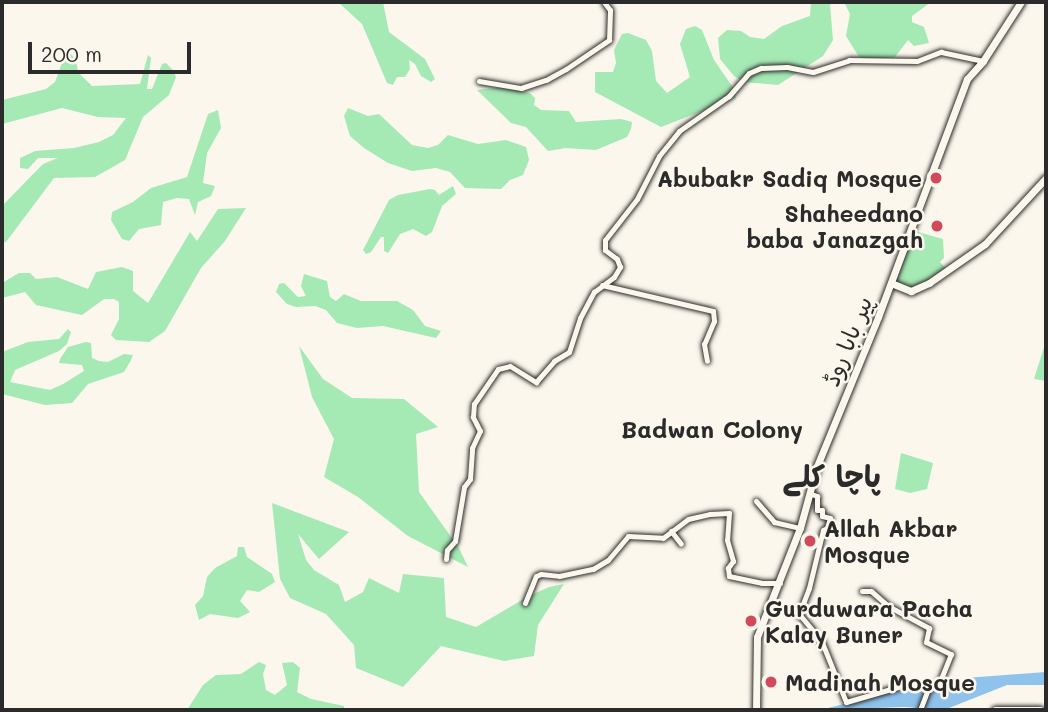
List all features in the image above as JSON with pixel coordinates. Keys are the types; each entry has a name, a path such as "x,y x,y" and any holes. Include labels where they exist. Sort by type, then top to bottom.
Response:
{"main road":[{"name":"پیر بابا روڈ","path":"756,710 757,637 800,528 821,456 891,283 967,79 983,61 1021,2"},
{"path":"891,283 911,291 940,275 985,244 1046,178"},
{"path":"995,710 1040,710"}],"street":[{"path":"480,81 521,88 546,80 566,69 609,40 610,10 604,2"},
{"path":"446,559 447,550 455,541 464,487 470,479 472,448 480,431 473,417 474,404 498,369 510,366 536,382 554,360 569,352 584,309 594,292 620,267 617,259 605,250 605,240 637,199 659,156 679,131 729,96 753,71 787,67 813,72 849,60 917,61 941,52 983,61"},
{"path":"603,285 713,311 714,321 704,344 707,361"},
{"path":"809,493 817,496 817,510 822,510 822,516 830,518 827,528 823,530 809,588 799,614 821,640 846,702 898,687"},
{"path":"756,501 774,522 800,528"},
{"path":"525,603 536,576 541,573 559,576 593,569 608,560 628,536 657,539 697,515 729,513 727,540 733,561 728,568 729,576 762,583 780,583"},
{"path":"671,531 681,544"},
{"path":"862,592 871,591 888,606 929,628 926,642 951,654 939,683 928,689 920,710"}],"green space":[{"path":"338,2 383,2 389,32 425,59 435,79 431,82 421,76 415,64 409,60 410,69 405,77 397,77 393,85 387,83 362,24"},
{"path":"811,2 834,2 830,5 833,40 823,56 778,85 744,82 734,76 720,59 718,38 727,30 741,31 750,37 764,39 782,26 810,16"},
{"path":"844,2 931,2 912,16 912,22 924,27 929,43 914,46 908,40 895,57 874,60 859,57 846,36 850,14"},
{"path":"695,26 702,30 714,60 734,89 736,98 661,127 595,92 595,72 613,72 616,63 614,50 622,34 628,33 646,40 652,51 656,81 667,93 690,77 680,44 686,29"},
{"path":"70,53 76,60 78,72 92,86 140,84 148,55 151,58 147,89 152,89 162,64 166,63 176,77 169,95 143,117 125,160 95,177 54,178 6,242 2,243 2,206 43,164 58,158 38,158 28,169 20,168 20,158 35,151 74,148 99,142 113,135 126,118 98,117 62,108 2,124 2,100 46,89 55,82 64,57"},
{"path":"503,87 530,93 535,98 534,105 541,110 569,111 576,122 621,119 632,122 631,129 627,137 596,150 566,148 548,151 526,127 511,123 477,90"},
{"path":"348,108 368,116 379,114 412,145 428,148 438,145 448,135 478,144 506,140 526,147 529,160 523,175 510,180 501,189 465,188 450,172 436,168 412,171 388,163 364,148 350,136 344,116"},
{"path":"218,110 221,128 207,153 203,183 215,186 211,196 198,202 195,215 189,199 177,198 163,202 161,225 139,229 129,241 122,239 111,220 112,212 133,202 151,188 187,177 208,114"},
{"path":"453,186 456,194 442,206 432,232 426,236 413,229 400,234 388,253 384,251 384,237 381,237 371,252 366,254 363,250 389,200 398,195 430,189 439,195"},
{"path":"246,208 225,241 201,268 165,331 149,342 116,340 111,335 119,319 119,302 114,299 104,299 82,315 36,305 25,292 2,298 2,283 19,273 30,273 36,279 57,277 88,289 96,272 122,267 133,271 133,291 148,303 190,232 197,241 218,209"},
{"path":"911,230 943,239 944,258 940,262 946,269 917,289 891,283"},
{"path":"304,274 327,281 330,297 336,301 344,294 361,301 397,301 413,310 425,326 441,331 436,338 383,326 357,328 337,323 326,310 315,306 296,307 287,304 276,292 279,284 284,283 298,297 306,296 301,286"},
{"path":"68,329 71,332 67,344 59,351 15,370 10,382 50,390 63,384 84,371 82,365 59,363 60,359 68,347 86,342 91,343 92,358 99,361 108,362 124,354 133,355 124,372 88,384 72,403 45,405 2,394 2,352 28,342 59,339"},
{"path":"1046,341 1046,381 1034,379"},
{"path":"299,346 323,379 352,398 404,399 438,427 416,434 419,492 459,548 468,567 408,536 358,497 324,477 334,439 312,397"},
{"path":"901,453 933,463 927,489 910,493 895,489"},
{"path":"272,503 349,532 319,559 298,534 306,560 314,570 339,585 345,602 363,592 369,578 399,593 403,574 444,578 446,617 476,627 527,597 549,587 564,584 538,625 534,656 504,661 441,646 403,687 356,668 354,645 326,614 290,598 280,579"},
{"path":"238,547 244,547 247,557 272,574 275,582 259,592 247,590 240,601 250,612 238,618 210,614 199,620 195,605 203,596 207,577 215,568 237,556"},
{"path":"259,662 266,665 263,674 266,690 275,695 287,685 282,663 293,662 300,668 297,692 311,699 344,706 344,710 187,710 203,685 216,675 241,674"}],"water":[{"path":"1046,672 1046,685 1007,685 944,710 904,707 820,710 900,690 936,690 966,678"}],"place":[{"name":"Abubakr Sadiq Mosque","path":"936,178"},
{"name":"Shaheedano baba Janazgah","path":"937,226"},
{"name":"Allah Akbar Mosque","path":"810,541"},
{"name":"Gurduwara Pacha Kalay Buner","path":"751,621"},
{"name":"Madinah Mosque","path":"771,682"}],"district":[{"name":"Badwan Colony","path":"712,429"},
{"name":"پاچا کلے","path":"832,475"}]}
